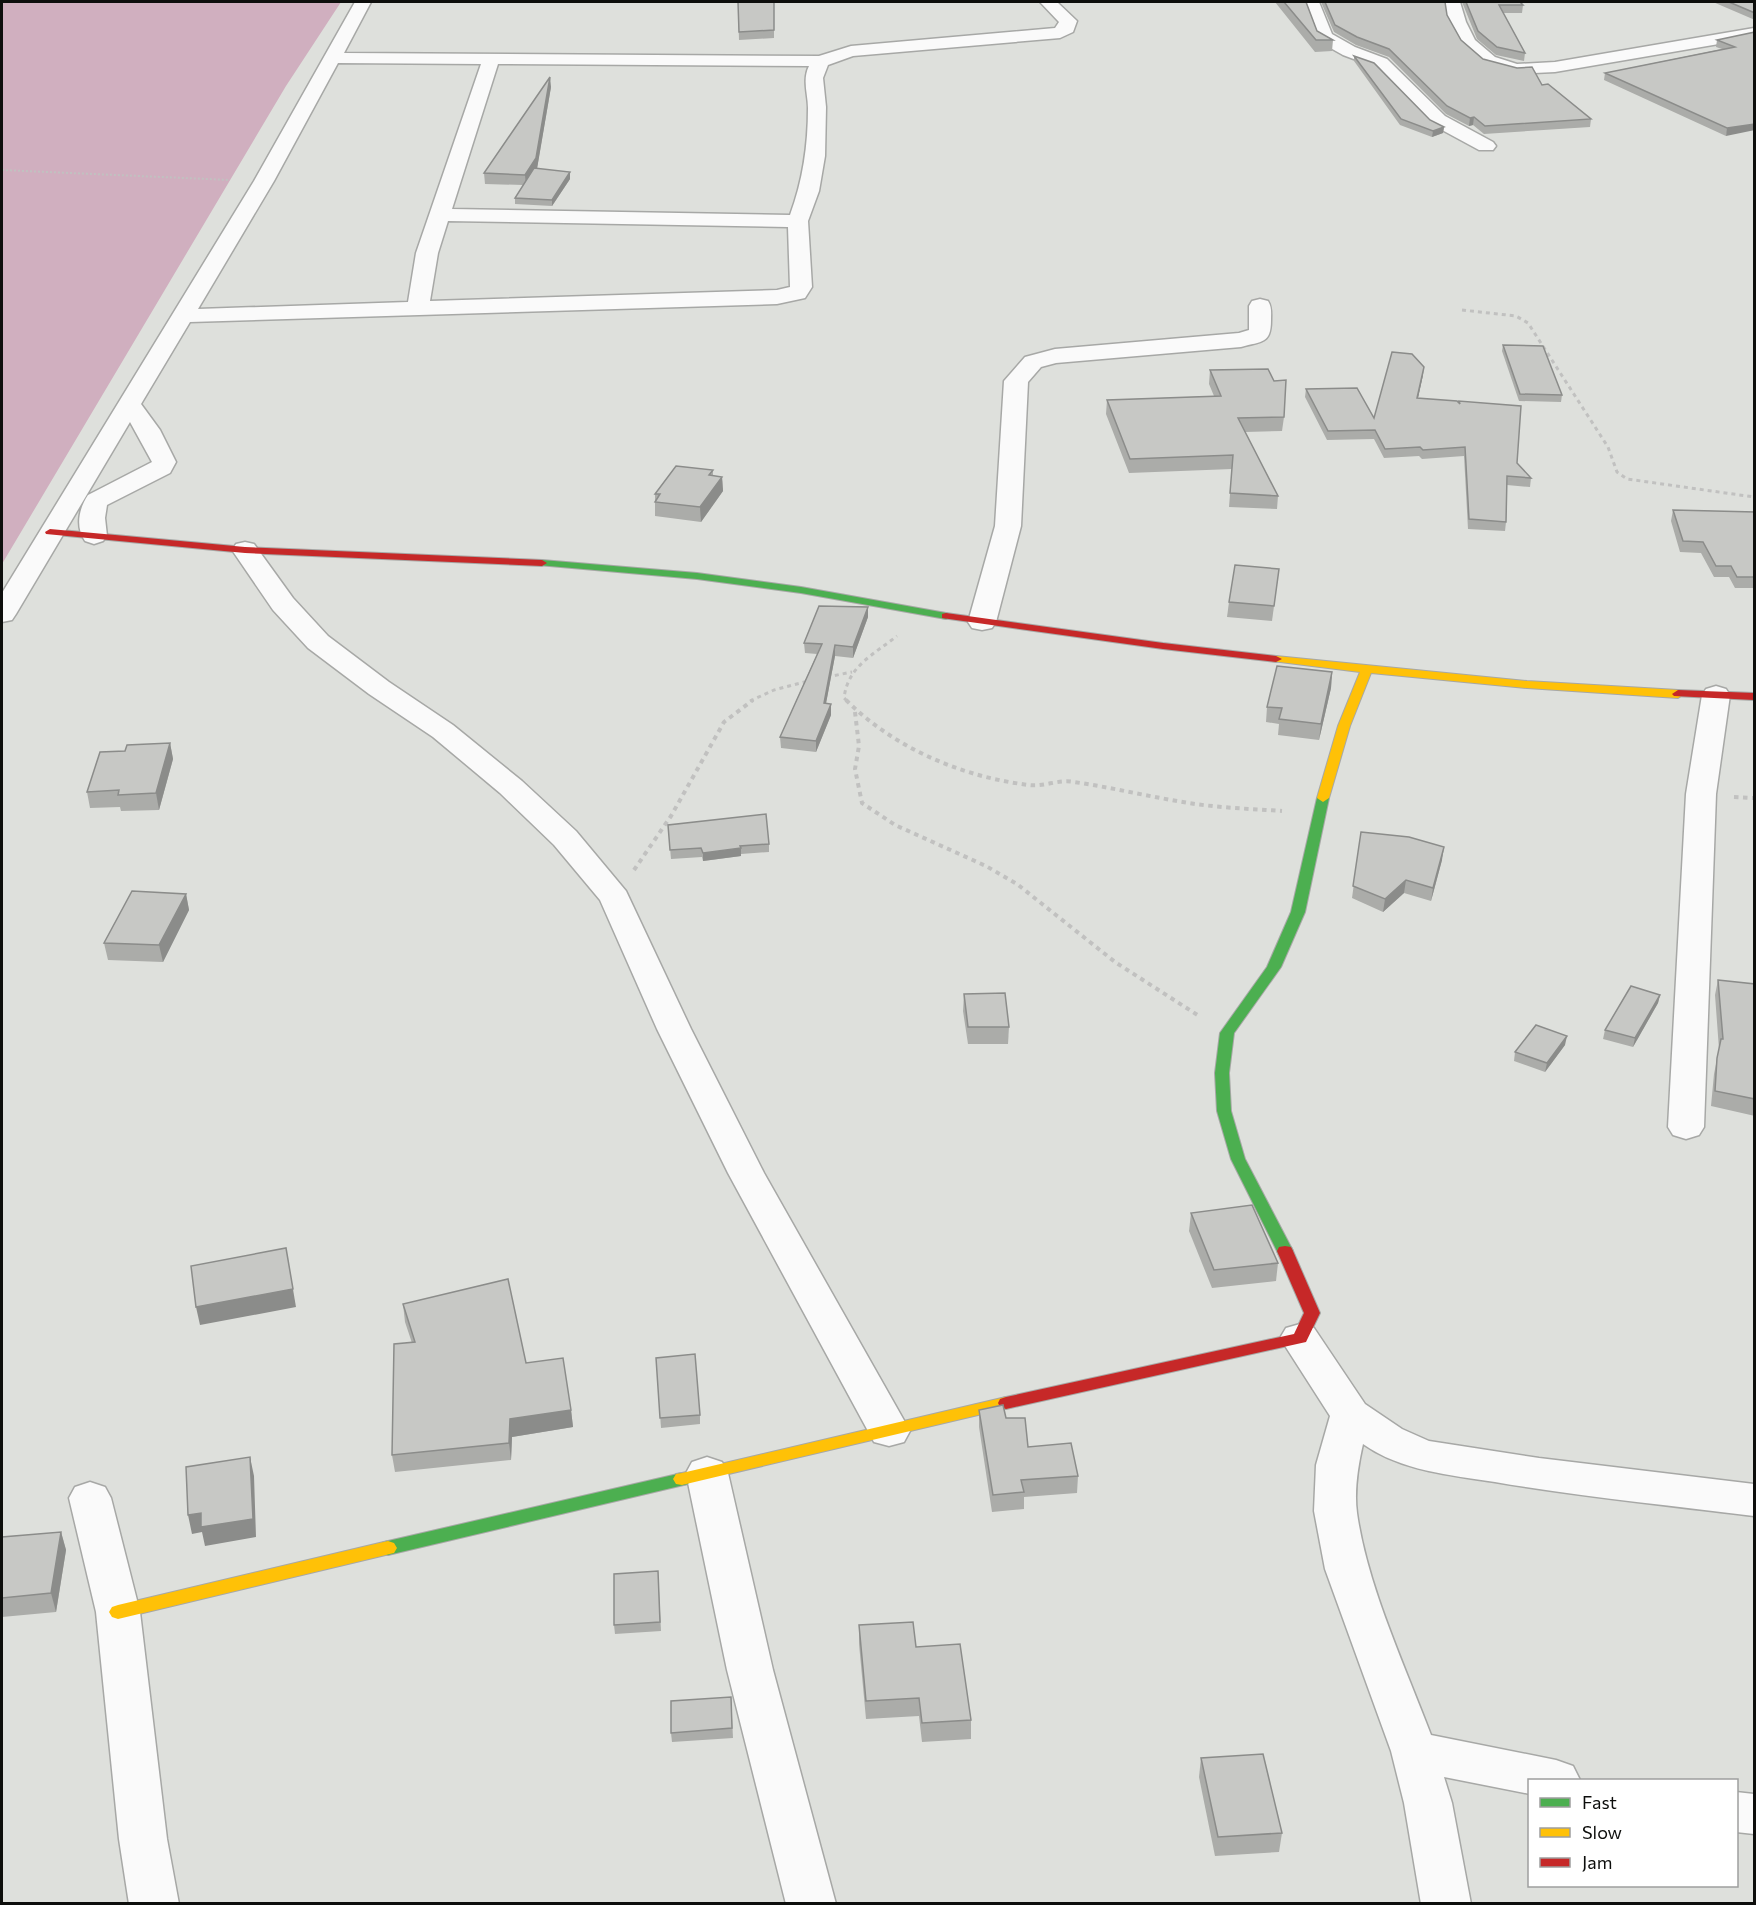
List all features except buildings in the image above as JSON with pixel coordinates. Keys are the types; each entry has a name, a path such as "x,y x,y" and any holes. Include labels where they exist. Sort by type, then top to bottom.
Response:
{"street":[{"path":"2,614 264,181 363,2"},
{"path":"331,58 820,61 851,51 1060,33 1067,28 1068,21 1048,2"},
{"path":"1311,2 1324,37 1349,51 1381,63 1438,120 1486,146"},
{"path":"1452,2 1457,22 1468,43 1489,62 1516,69 1555,67 1755,33"},
{"path":"418,307 427,253 491,60"},
{"path":"181,316 777,297 797,293 801,287 798,221 808,191 815,156 817,107 814,78 820,61"},
{"path":"441,215 798,221"},
{"path":"982,622 1008,526 1016,381 1033,362 1055,356 1241,340 1260,334 1260,306"},
{"path":"94,536 91,517 97,500 161,468 164,462 148,430 130,405"},
{"path":"50,532 245,550 519,561 697,576 801,590 982,622 1163,646 1509,684 1604,692 1755,697"},
{"path":"245,550 283,604 318,642 379,688 443,731 512,787 565,838 615,898 674,1029 746,1173 889,1431"},
{"path":"1300,1338 1312,1313 1296,1272 1238,1158 1224,1111 1222,1073 1227,1033 1274,967 1298,912 1318,814 1344,726 1368,667"},
{"path":"1686,1127 1701,794 1716,695"},
{"path":"118,1612 707,1473 1300,1338"},
{"path":"1300,1338 1351,1415 1387,1440 1423,1455 1539,1474 1755,1500"},
{"path":"1351,1415 1337,1465 1335,1511 1347,1569 1414,1751 1428,1803 1446,1904"},
{"path":"707,1473 750,1670 811,1904"},
{"path":"90,1498 118,1612 143,1839 154,1904"},
{"path":"1414,1751 1551,1779"},
{"path":"1738,1812 1755,1814"}],"path":[{"path":"2,170 264,181"},
{"path":"1462,310 1516,316 1528,323 1608,447 1617,472 1628,479 1639,481 1755,497"},
{"path":"926,613 852,672 846,683 844,699 855,712 876,729 907,746 948,764 1003,780 1034,786 1064,781 1198,804 1318,814"},
{"path":"615,898 671,816 724,722 746,703 774,690 852,672"},
{"path":"855,712 859,746 855,769 862,803 893,825 1003,875 1056,912 1112,960 1164,996 1227,1033"}],"shaded area":[{"path":"2,2 341,2 286,86 2,564"}],"traffic: fast":[{"path":"542,563 697,576 801,590 946,616"},
{"path":"1285,1251 1238,1159 1224,1111 1222,1073 1227,1033 1274,967 1298,912 1323,798"},
{"path":"388,1548 682,1479"}],"traffic: slow":[{"path":"1276,659 1527,685 1678,694"},
{"path":"1323,798 1344,726 1368,667"},
{"path":"682,1479 1006,1403"},
{"path":"118,1612 388,1548"}],"traffic: jam":[{"path":"50,532 245,550 542,563"},
{"path":"946,616 1276,659"},
{"path":"1678,694 1754,697"},
{"path":"1006,1403 1300,1338 1312,1313 1285,1251"}]}
